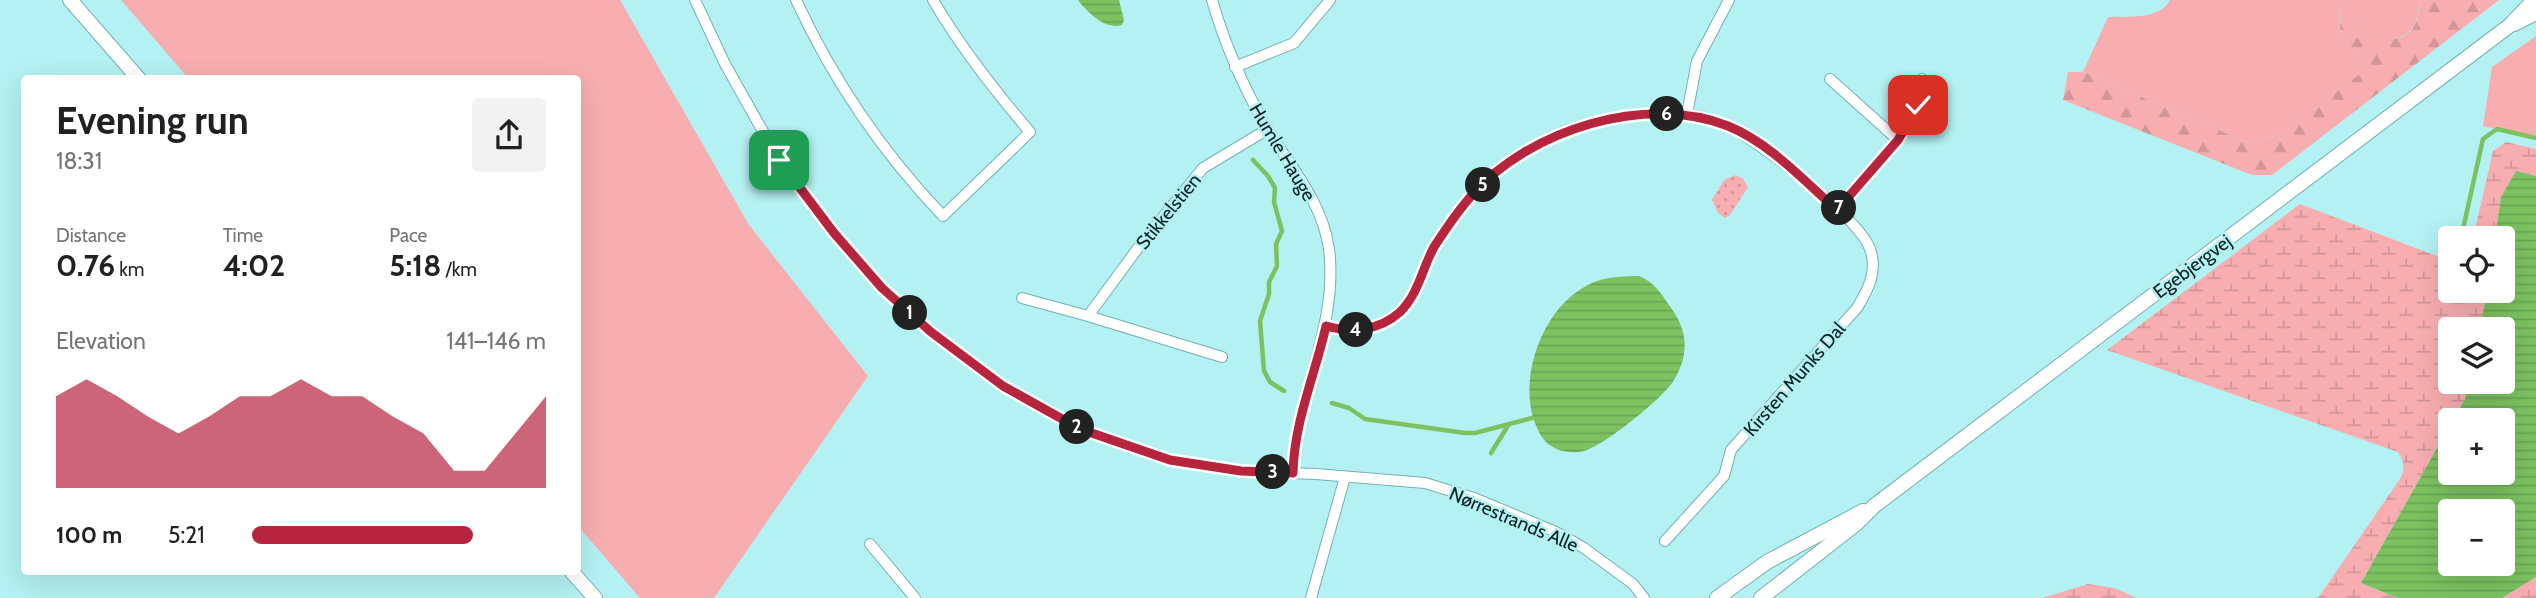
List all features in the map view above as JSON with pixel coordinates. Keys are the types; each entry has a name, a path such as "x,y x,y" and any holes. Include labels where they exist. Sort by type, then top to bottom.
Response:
{"street":[{"path":"70,0 136,75"},
{"name":"Nørrestrands Alle","path":"695,0 725,64 779,160 834,233 882,288 931,332 1003,386 1080,429 1170,460 1241,471 1425,484 1474,498 1584,548 1633,584 1644,598"},
{"path":"796,0 810,31 854,108 907,178 943,216 1030,132 994,90 952,32 933,0"},
{"name":"Humle Hauge","path":"1212,0 1235,67 1268,129 1311,194 1322,219 1328,248 1331,278 1326,326 1293,450 1293,473"},
{"path":"1235,67 1294,43 1331,0"},
{"path":"1687,114 1697,61 1729,0"},
{"name":"Egebjergvej","path":"1761,598 1856,524 1874,506 2509,26 2533,0"},
{"name":"Egebjergvej","path":"2509,26 2536,13"},
{"path":"1830,79 1898,140"},
{"path":"1837,210 1898,140 1918,105 1922,79"},
{"name":"Kirsten Munks Dal","path":"1326,326 1345,331 1373,327 1398,313 1415,293 1434,248 1472,195 1505,165 1576,127 1651,114 1687,114 1729,127 1758,144 1861,232 1871,250 1873,269 1870,286 1857,308 1731,450 1724,476 1665,541"},
{"name":"Stikkelstien","path":"1088,316 1141,244 1203,168 1268,129"},
{"path":"1022,298 1222,357"},
{"path":"1311,598 1345,477"},
{"name":"Egebjergvej","path":"1717,598 1767,562 1874,506"},
{"path":"870,544 915,598"},
{"path":"575,575 595,598"}],"green space":[{"path":"121,0 620,0 749,225 868,376 714,598 640,598 581,529 581,75 186,75"},
{"path":"2170,0 2420,0 2413,27 2407,34 2390,40 2373,38 2357,29 2341,2 2340,35 2358,56 2362,73 2284,133 2249,143 2083,72 2108,17 2151,14 2159,11"},
{"path":"2341,0 2354,25 2369,35 2387,40 2404,36 2411,31 2416,22 2420,0 2499,0 2272,175 2252,175 2063,100 2068,72 2083,72 2249,143 2284,133 2361,73 2358,56 2340,35"},
{"path":"2536,36 2536,137 2483,126 2492,67"},
{"path":"2506,142 2536,149 2536,176 2516,172 2501,197 2497,226 2476,226 2493,151"},
{"path":"1736,175 1743,179 1748,187 1730,215 1725,218 1718,213 1712,200 1724,180"},
{"path":"2300,204 2438,256 2438,303 2485,303 2482,317 2438,317 2438,394 2466,394 2460,408 2438,408 2438,446 2361,583 2398,598 2318,598 2400,479 2404,465 2398,452 2107,350"},
{"path":"2536,577 2536,598 2502,598"},
{"path":"2088,584 2114,588 2137,598 2042,598"}],"shaded area":[{"path":"1078,0 1119,0 1124,20 1122,25 1103,23"},
{"path":"2516,171 2536,176 2536,577 2502,598 2398,598 2361,583 2438,446 2438,485 2515,485 2515,408 2460,408 2466,394 2515,394 2515,317 2482,317 2485,303 2515,303 2515,226 2497,226 2501,197"},
{"path":"1639,276 1660,292 1682,328 1685,347 1678,373 1656,400 1605,440 1579,452 1555,448 1542,437 1533,418 1530,397 1530,375 1544,332 1556,312 1588,285 1606,278"}],"waterway":[{"path":"2464,226 2483,139 2497,129 2536,138"},
{"path":"1253,160 1275,188 1274,202 1282,231 1276,244 1277,266 1269,282 1269,294 1260,321 1264,371 1270,382 1284,391"},
{"path":"1332,403 1349,408 1365,419 1465,433 1475,433 1532,418"},
{"path":"1491,453 1509,424"}],"route":[{"path":"779,160 834,233 882,288 931,332 1003,386 1080,429 1170,460 1241,471 1293,473 1293,450 1326,326 1345,331 1373,327 1398,313 1415,293 1434,248 1472,195 1505,165 1576,127 1651,114 1687,114 1729,127 1758,144 1837,210 1898,140 1918,105"}]}
